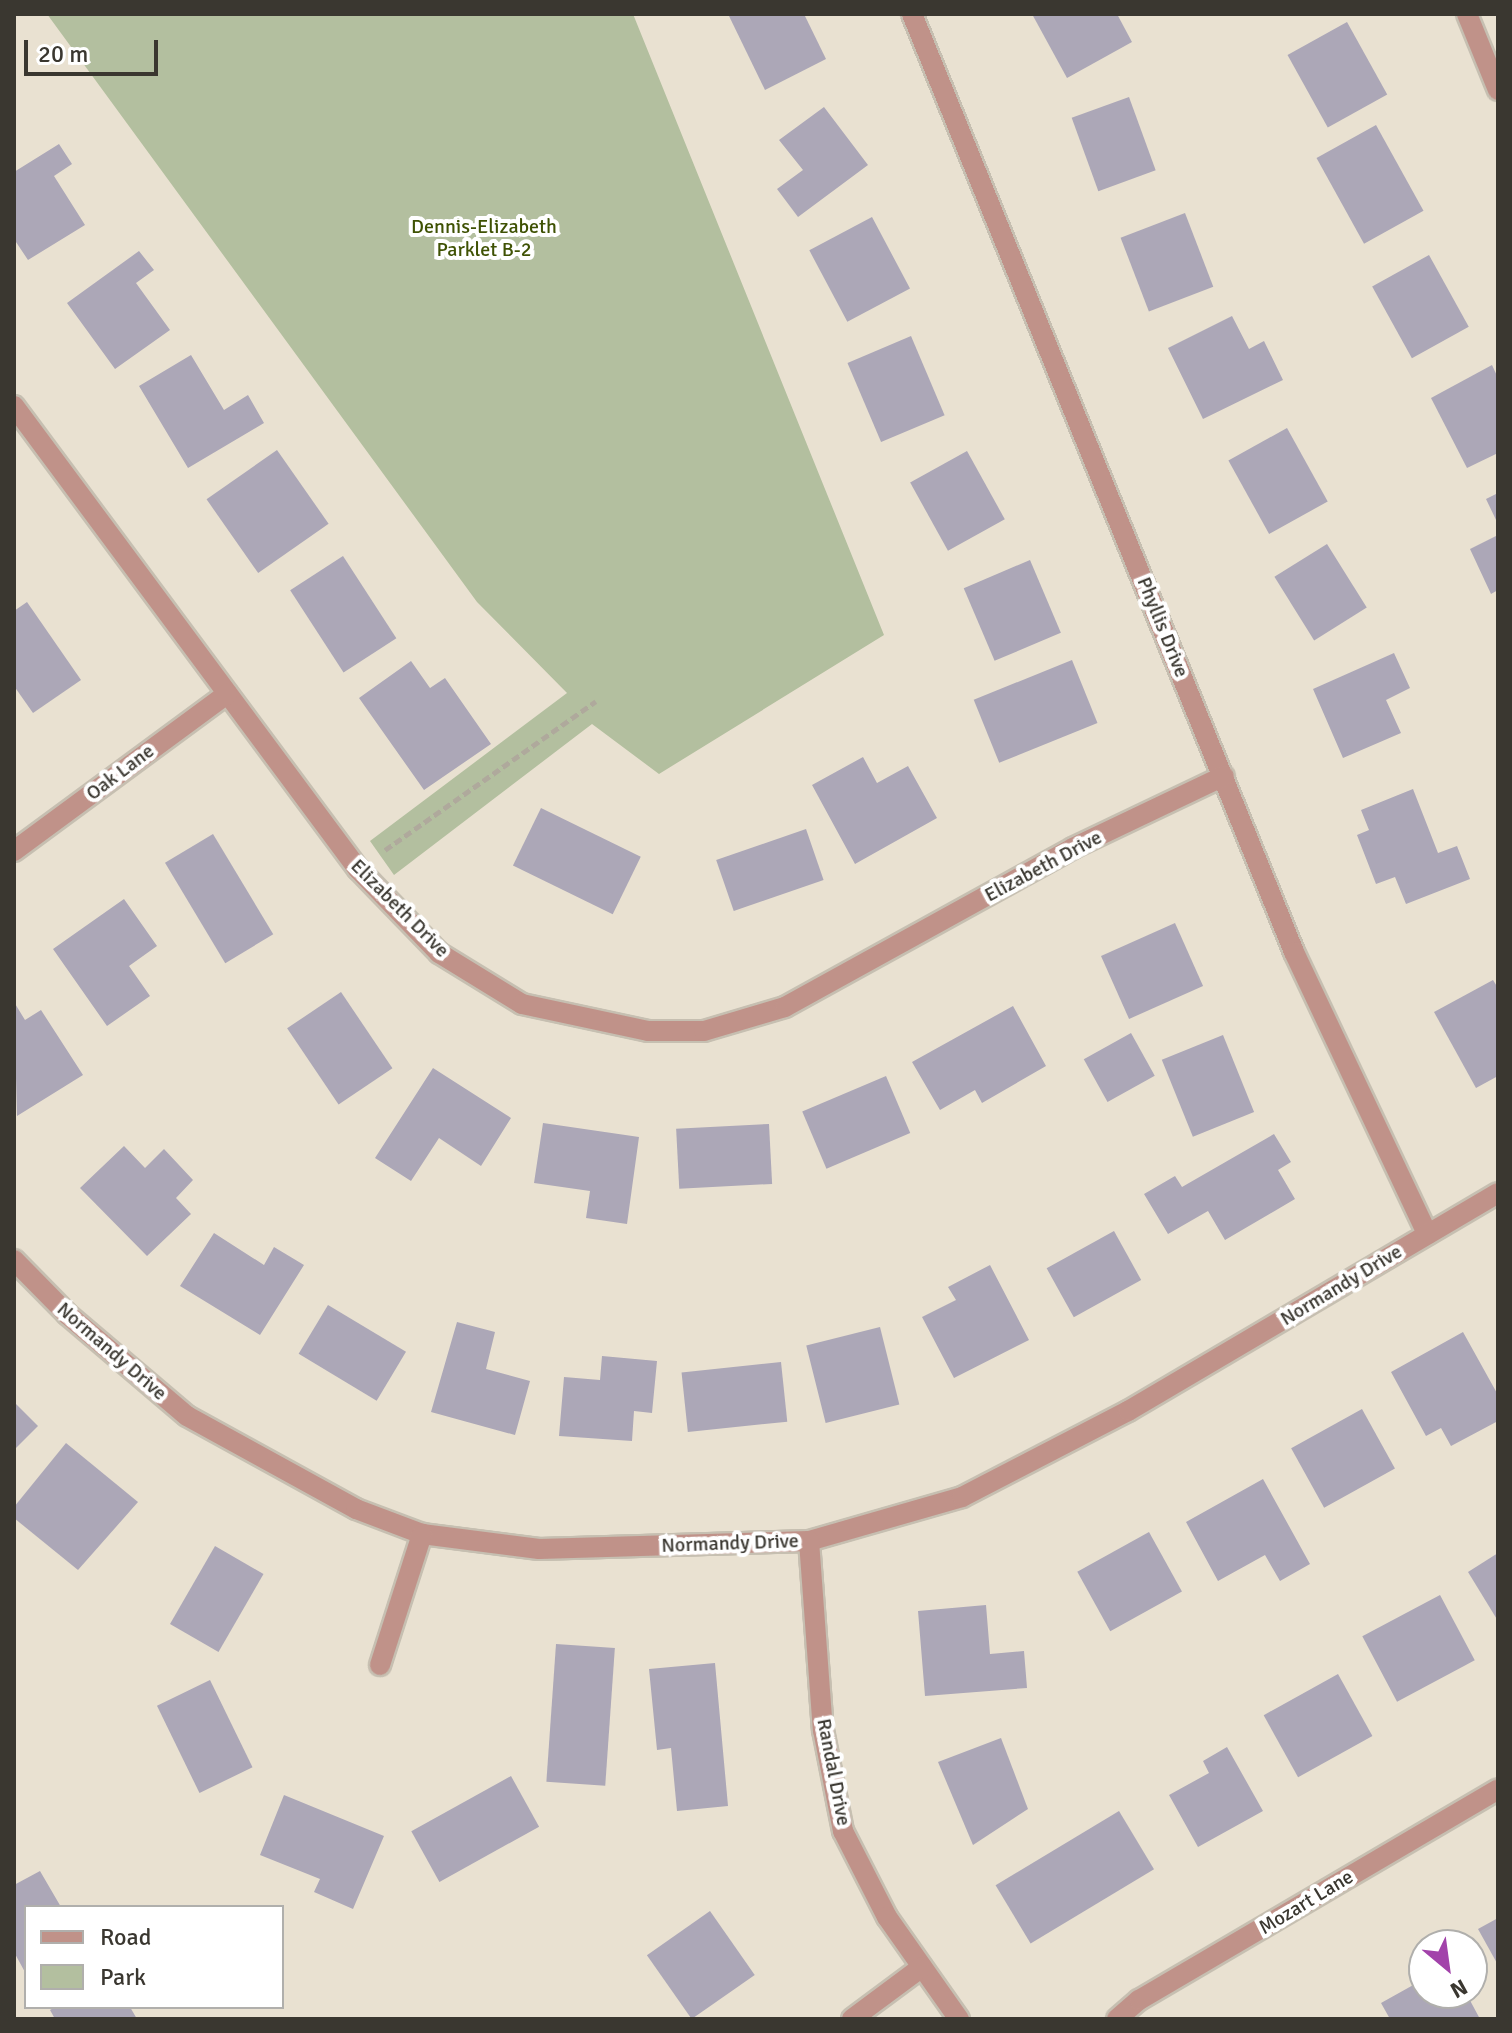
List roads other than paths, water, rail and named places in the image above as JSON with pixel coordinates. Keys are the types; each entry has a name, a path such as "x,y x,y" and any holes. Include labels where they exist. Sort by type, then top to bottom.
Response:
{"street":[{"name":"Phyllis Drive","path":"912,14 1294,952 1427,1234"},
{"path":"1467,14 1498,90"},
{"name":"Elizabeth Drive","path":"14,406 358,869 439,953 522,1004 648,1031 704,1031 785,1007 1073,848 1224,776"},
{"name":"Oak Lane","path":"14,851 227,694"},
{"name":"Normandy Drive","path":"14,1260 67,1314 187,1416 356,1509 422,1534 539,1549 809,1541 962,1497 1128,1411 1498,1193"},
{"path":"380,1665 422,1534"},
{"name":"Randal Drive","path":"809,1541 823,1730 843,1831 887,1917 959,2019"},
{"name":"Mozart Lane","path":"1117,2019 1139,2000 1498,1789"},
{"path":"852,2019 922,1967"}],"park label":[{"name":"Dennis-Elizabeth Parklet B-2","path":"484,238"}]}
